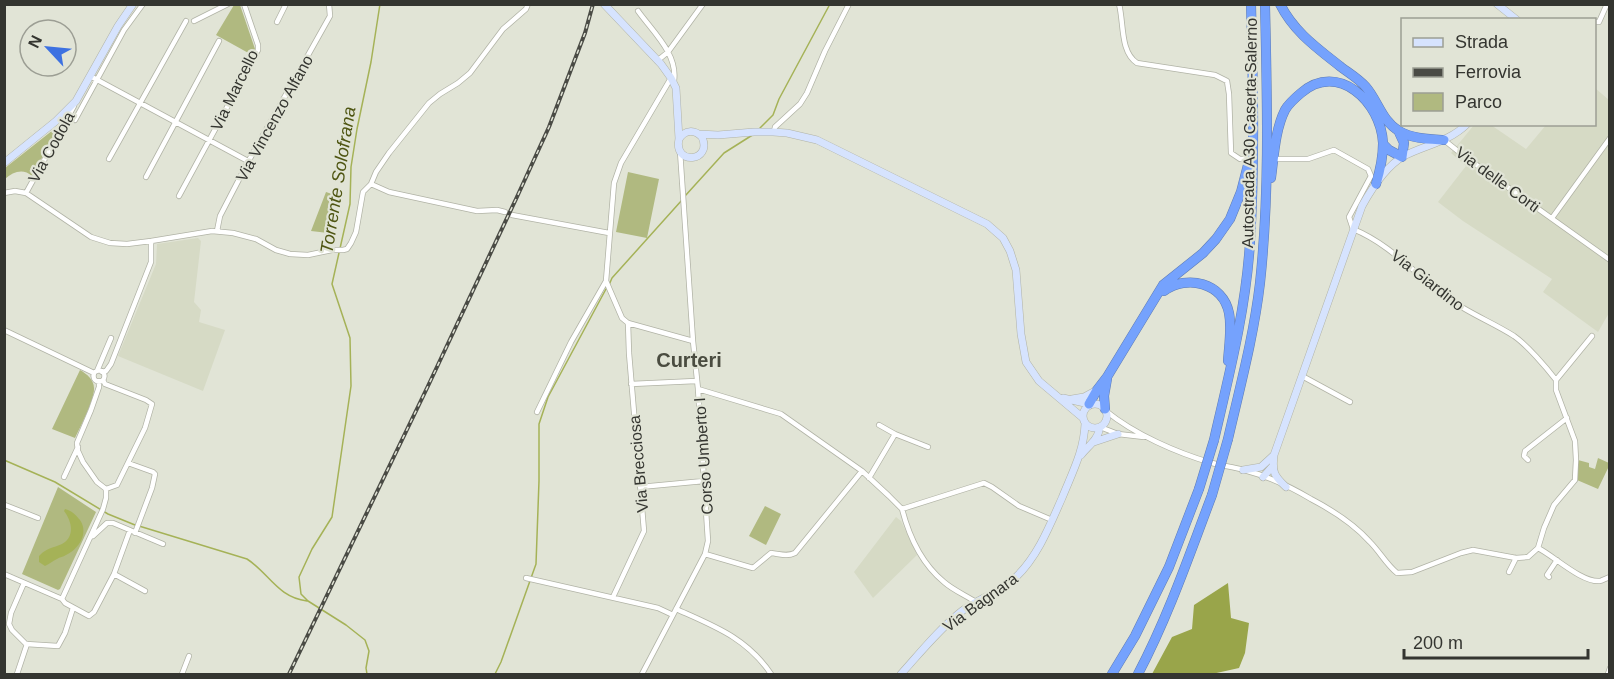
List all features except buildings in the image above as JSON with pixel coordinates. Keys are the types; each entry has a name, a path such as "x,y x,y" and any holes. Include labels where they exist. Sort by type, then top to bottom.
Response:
{"highway":[{"name":"Autostrada A30 Caserta-Salerno","path":"1112,675 1135,636 1169,567 1199,489 1214,440 1238,336 1250,244 1254,141 1251,4"},
{"name":"Autostrada A30 Caserta-Salerno","path":"1138,675 1154,645 1212,495 1248,357 1258,294 1265,211 1267,131 1265,4"},
{"path":"1280,4 1290,21 1304,37 1366,87 1384,117 1398,130 1404,143 1402,157 1383,144"},
{"path":"1265,211 1281,122 1290,103 1306,88 1317,83 1329,81 1341,83 1354,89 1370,105 1381,130 1383,144 1376,184"},
{"path":"1398,130 1423,138 1444,140"},
{"path":"1089,404 1163,285 1203,253 1230,219 1241,192 1254,141"},
{"path":"1153,300 1172,285 1185,282 1208,286 1222,296 1229,311 1230,326 1225,391"},
{"path":"1106,410 1104,396 1107,376"}],"main road":[{"path":"4,163 57,120 76,101 93,78 118,26 133,4"},
{"path":"604,4 657,61 676,88 680,139 678,147 682,154 690,158 701,153 704,141 699,134"},
{"path":"1497,4 1514,18"},
{"path":"678,120 690,131 699,134 774,132 817,140 987,224 1003,238 1016,270 1021,334 1026,362 1039,381 1091,427 1100,427 1107,418 1106,410 1097,403 1089,404 1058,396"},
{"path":"1286,487 1276,477 1272,467 1274,455 1362,206 1376,184 1402,157 1444,140 1464,126"},
{"path":"680,139 682,135 690,131"},
{"path":"704,145 718,135"},
{"path":"1070,400 1084,397 1097,390"},
{"path":"1084,421 1084,410 1089,404"},
{"name":"Via Bagnara","path":"901,675 944,627 962,611 1008,585 1035,553 1080,457 1085,437 1084,421"},
{"name":"Via Bagnara","path":"1080,457 1094,442 1100,427"},
{"path":"1094,442 1118,434"},
{"path":"1244,470 1261,467 1274,455"},
{"path":"1261,467 1263,477"},
{"path":"1263,477 1272,467"}],"street":[{"path":"75,120 93,78 143,4"},
{"path":"194,21 228,4"},
{"name":"Via Marcello","path":"179,196 258,50 244,4"},
{"path":"277,22 286,4"},
{"name":"Via Vincenzo Alfano","path":"217,231 220,216 330,16 329,4"},
{"path":"4,193 15,191 26,193 92,237 110,243 127,244 217,231 256,239 276,250 290,254 308,255 347,249 356,232 363,192 371,184 389,153 429,103 470,73 503,29 526,9 528,4"},
{"path":"657,61 668,52 703,4"},
{"path":"774,132 775,127 800,104 807,93 849,4"},
{"path":"1119,4 1125,42 1131,59 1137,63 1215,75 1227,81 1231,153 1240,159 1245,159"},
{"path":"1596,22 1599,22 1607,4"},
{"path":"537,412 571,342 606,283 614,183 621,163 672,81 675,72 668,52 638,11"},
{"path":"109,159 186,21"},
{"path":"146,177 219,41"},
{"name":"Via Marcello","path":"93,78 246,160"},
{"name":"Via Codola","path":"26,193 76,101"},
{"path":"57,120 64,125"},
{"path":"57,120 60,132"},
{"name":"Via delle Corti","path":"1552,218 1610,138"},
{"name":"Via delle Corti","path":"1444,140 1610,260"},
{"path":"1277,159 1308,159 1334,150 1368,169 1371,176 1349,217 1353,229"},
{"name":"Corso Umberto I","path":"642,675 705,554 708,540 680,151"},
{"path":"681,168 690,158"},
{"path":"371,184 389,192 477,211 505,212"},
{"path":"512,215 609,233"},
{"name":"Via Giardino","path":"1353,229 1378,241 1462,309 1516,337 1556,380 1556,390 1575,441 1575,480 1554,505 1538,548"},
{"path":"98,372 106,370 111,364 151,262 151,241"},
{"path":"606,283 622,318 628,323 693,341"},
{"name":"Via Brecciosa","path":"613,597 644,531 628,323"},
{"path":"4,330 98,372 104,377 77,443 83,462 97,482 106,489"},
{"path":"1556,380 1592,336"},
{"path":"106,489 117,485 145,428 152,404 101,381 96,381 94,378 111,338"},
{"path":"1302,376 1350,402"},
{"path":"631,384 696,381"},
{"path":"698,389 781,414 862,471 902,509 911,536 928,567 950,587 976,602"},
{"path":"1106,410 1128,428 1150,438 1200,459 1263,477 1312,499 1357,528 1397,573 1412,572 1473,550 1516,558 1528,557 1538,548 1574,572 1590,579 1602,580 1610,577"},
{"path":"1528,460 1524,456 1525,451 1566,418"},
{"path":"879,425 895,435 928,447"},
{"path":"1100,427 1118,434 1150,438"},
{"path":"869,478 895,435"},
{"path":"64,477 78,447"},
{"path":"4,574 62,599 89,616 94,612 139,522 152,488 155,472 128,463"},
{"path":"705,554 753,568 771,553 789,556 795,553 862,471"},
{"path":"640,487 704,481"},
{"path":"902,509 984,483 1018,506 1052,520"},
{"path":"62,599 104,509 106,489"},
{"path":"5,505 38,518"},
{"path":"89,540 107,523 113,523 163,544"},
{"path":"1509,572 1516,558"},
{"path":"1549,578 1547,575 1557,560"},
{"path":"114,574 145,591"},
{"path":"526,578 658,608 673,615"},
{"path":"1602,580 1610,585"},
{"path":"24,583 7,624 18,638 27,644 58,646 73,608"},
{"path":"676,609 725,631 743,643 771,675"},
{"path":"17,675 27,644"},
{"path":"182,675 189,656"},
{"path":"1608,675 1610,668"}],"shaded area":[{"path":"1596,89 1609,100 1609,313 1598,332 1543,292 1552,279 1438,202 1466,166 1451,153 1473,126 1492,126 1526,149 1545,126 1596,126"},
{"path":"198,238 201,241 194,302 201,310 199,322 225,330 203,391 118,356 156,264 157,244"},
{"path":"65,509 80,520 83,525 83,535 75,549 45,566 39,562 39,556 46,550 65,542 70,535 71,527"},
{"path":"896,517 901,521 917,555 873,598 854,572"},
{"path":"1228,583 1231,618 1249,623 1245,653 1239,668 1212,674 1152,674 1172,637 1192,629 1194,605"}],"green space":[{"path":"234,5 240,5 255,49 252,55 216,35"},
{"path":"53,130 56,132 32,176 25,172 18,172 5,179 5,168"},
{"path":"628,172 659,179 647,238 616,232"},
{"path":"326,192 335,195 336,210 332,224 328,233 311,231"},
{"path":"80,370 88,375 94,385 94,393 75,438 52,429"},
{"path":"1598,458 1609,463 1609,466 1598,489 1577,480 1578,460 1589,463 1589,467 1595,469"},
{"path":"58,487 96,512 58,590 22,574"},
{"path":"765,506 781,514 766,545 749,536"}],"waterway":[{"name":"Torrente Solofrana","path":"367,674 369,651 365,640 308,601 301,594 299,577 312,549 332,517 351,386 350,338 332,284 350,204 351,167 380,4"},
{"path":"760,128 773,115 779,99 830,4"},
{"path":"685,196 724,153 754,134"},
{"path":"609,285 612,278 682,200"},
{"path":"495,674 536,564 539,424 548,397 606,289"},
{"path":"4,460 55,482 108,514 135,525"},
{"path":"139,526 247,559 288,595 307,601"}],"railway":[{"path":"289,674 428,386 549,127 585,33 593,4"}],"district":[{"name":"Curteri","path":"689,360"}]}
